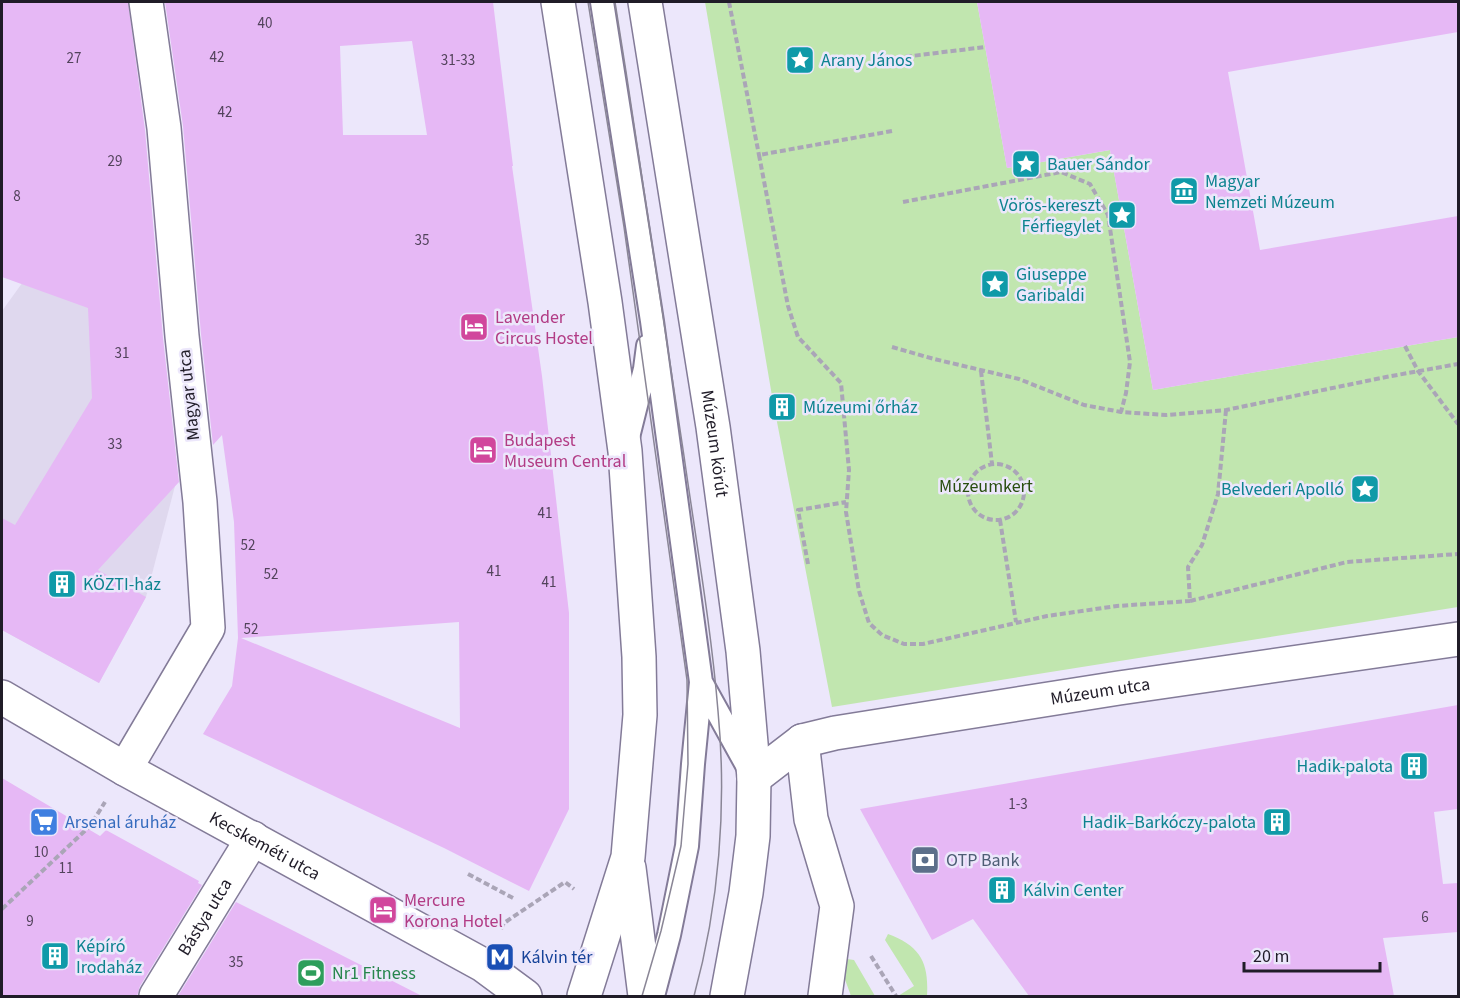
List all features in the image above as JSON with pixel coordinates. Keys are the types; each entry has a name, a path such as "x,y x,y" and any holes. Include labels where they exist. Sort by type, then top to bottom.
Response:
{"street":[{"name":"Magyar utca","path":"125,769 208,628 200,502 182,336 164,128 146,2"},
{"path":"558,2 605,303 625,451 639,657 640,715 628,857 645,996"},
{"name":"Múzeum körút","path":"645,2 713,427 743,651 754,778"},
{"name":"Múzeum utca","path":"754,778 802,741 835,733 1119,688 1458,639"},
{"name":"Kecskeméti utca","path":"2,697 125,769 483,964 525,996"},
{"path":"802,741 811,819 837,906 825,996"},
{"path":"728,996 746,893 753,836 754,778"},
{"name":"Bástya utca","path":"156,996 253,838"},
{"path":"584,996 628,857"}],"lane":[{"path":"602,2 651,321 701,682 687,846 669,935 653,996"},
{"path":"625,451 645,369 651,321"},
{"path":"701,682 754,778"}],"path":[{"path":"729,2 788,306 798,337 841,383 849,470 846,512 859,591 869,622 882,635 904,644 923,644 1016,622 1117,606 1191,601 1347,562 1458,554"},
{"path":"879,60 985,47"},
{"path":"759,155 892,132"},
{"path":"903,202 1061,172 1090,184 1108,215 1130,362 1121,412"},
{"path":"1405,346 1418,371 1458,424"},
{"path":"892,347 1019,379 1084,405 1121,412 1166,415 1226,410 1458,364"},
{"path":"981,371 992,464"},
{"path":"1191,601 1188,567 1202,545 1218,494 1226,410"},
{"path":"992,464 1008,467 1020,477 1025,492 1020,508 1008,518 1000,520 993,520 978,514 969,501 969,485 978,471 992,464"},
{"path":"808,564 798,510 846,502"},
{"path":"1000,520 1016,622"},
{"path":"2,909 90,826 125,769"},
{"path":"468,874 513,898"},
{"path":"504,923 565,882 578,891"},
{"path":"868,951 896,996"}],"shaded area":[{"path":"59,232 158,402 175,486 146,597 99,683 2,630 2,311"}],"green space":[{"name":"Múzeumkert","path":"705,2 977,2 1007,168 1110,150 1153,390 1458,337 1458,607 832,707 772,396"},
{"path":"888,934 908,944 920,957 926,974 927,996 898,996 914,986 885,940"},
{"path":"847,959 854,960 875,996 851,996 843,974"}],"building":[{"path":"2,2 128,2 145,130 163,338 179,482 98,570 146,597 99,683 2,630 2,518 15,525 92,398 88,308 2,277"},
{"path":"165,2 493,2 512,166 542,376 569,613 569,809 529,891 444,848 203,734 232,686 238,638 234,522 222,435 213,445 183,126","holes":["412,41 427,135 343,135 340,46","459,622 460,728 241,638"]},
{"name":"Magyar Nemzeti Múzeum","path":"977,2 1458,2 1458,32 1228,72 1260,250 1458,216 1458,337 1153,390 1110,150 1007,168"},
{"path":"1458,705 1458,809 1434,812 1443,884 1458,883 1458,932 1383,938 1394,996 1029,996 973,919 932,940 860,809"},
{"path":"2,778 100,836 106,830 199,881 198,883 202,885 140,986 137,996 2,996"},
{"path":"236,902 288,928 422,996 178,996"}],"tram line":[{"path":"588,2 624,227 687,680 688,764 681,846 661,931 642,996"},
{"path":"615,2 703,584 721,747 719,855 710,926 694,996"}],"place":[{"name":"Arany János","path":"800,60"},
{"name":"Bauer Sándor","path":"1026,164"},
{"name":"Magyar Nemzeti Múzeum","path":"1184,191"},
{"name":"Vörös-kereszt Férfiegylet","path":"1122,215"},
{"name":"Giuseppe Garibaldi","path":"995,284"},
{"name":"Lavender Circus Hostel","path":"474,327"},
{"name":"Múzeumi őrház","path":"782,407"},
{"name":"Budapest Museum Central","path":"483,450"},
{"name":"Belvederi Apolló","path":"1365,489"},
{"name":"KÖZTI-ház","path":"62,584"},
{"name":"Hadik-palota","path":"1414,766"},
{"name":"Arsenal áruház","path":"44,822"},
{"name":"Hadik–Barkóczy-palota","path":"1277,822"},
{"name":"OTP Bank","path":"925,860"},
{"name":"Kálvin Center","path":"1002,890"},
{"name":"Mercure Korona Hotel","path":"383,910"},
{"name":"Képíró Irodaház","path":"55,956"},
{"name":"Kálvin tér","path":"500,957"},
{"name":"Nr1 Fitness","path":"311,973"}]}
